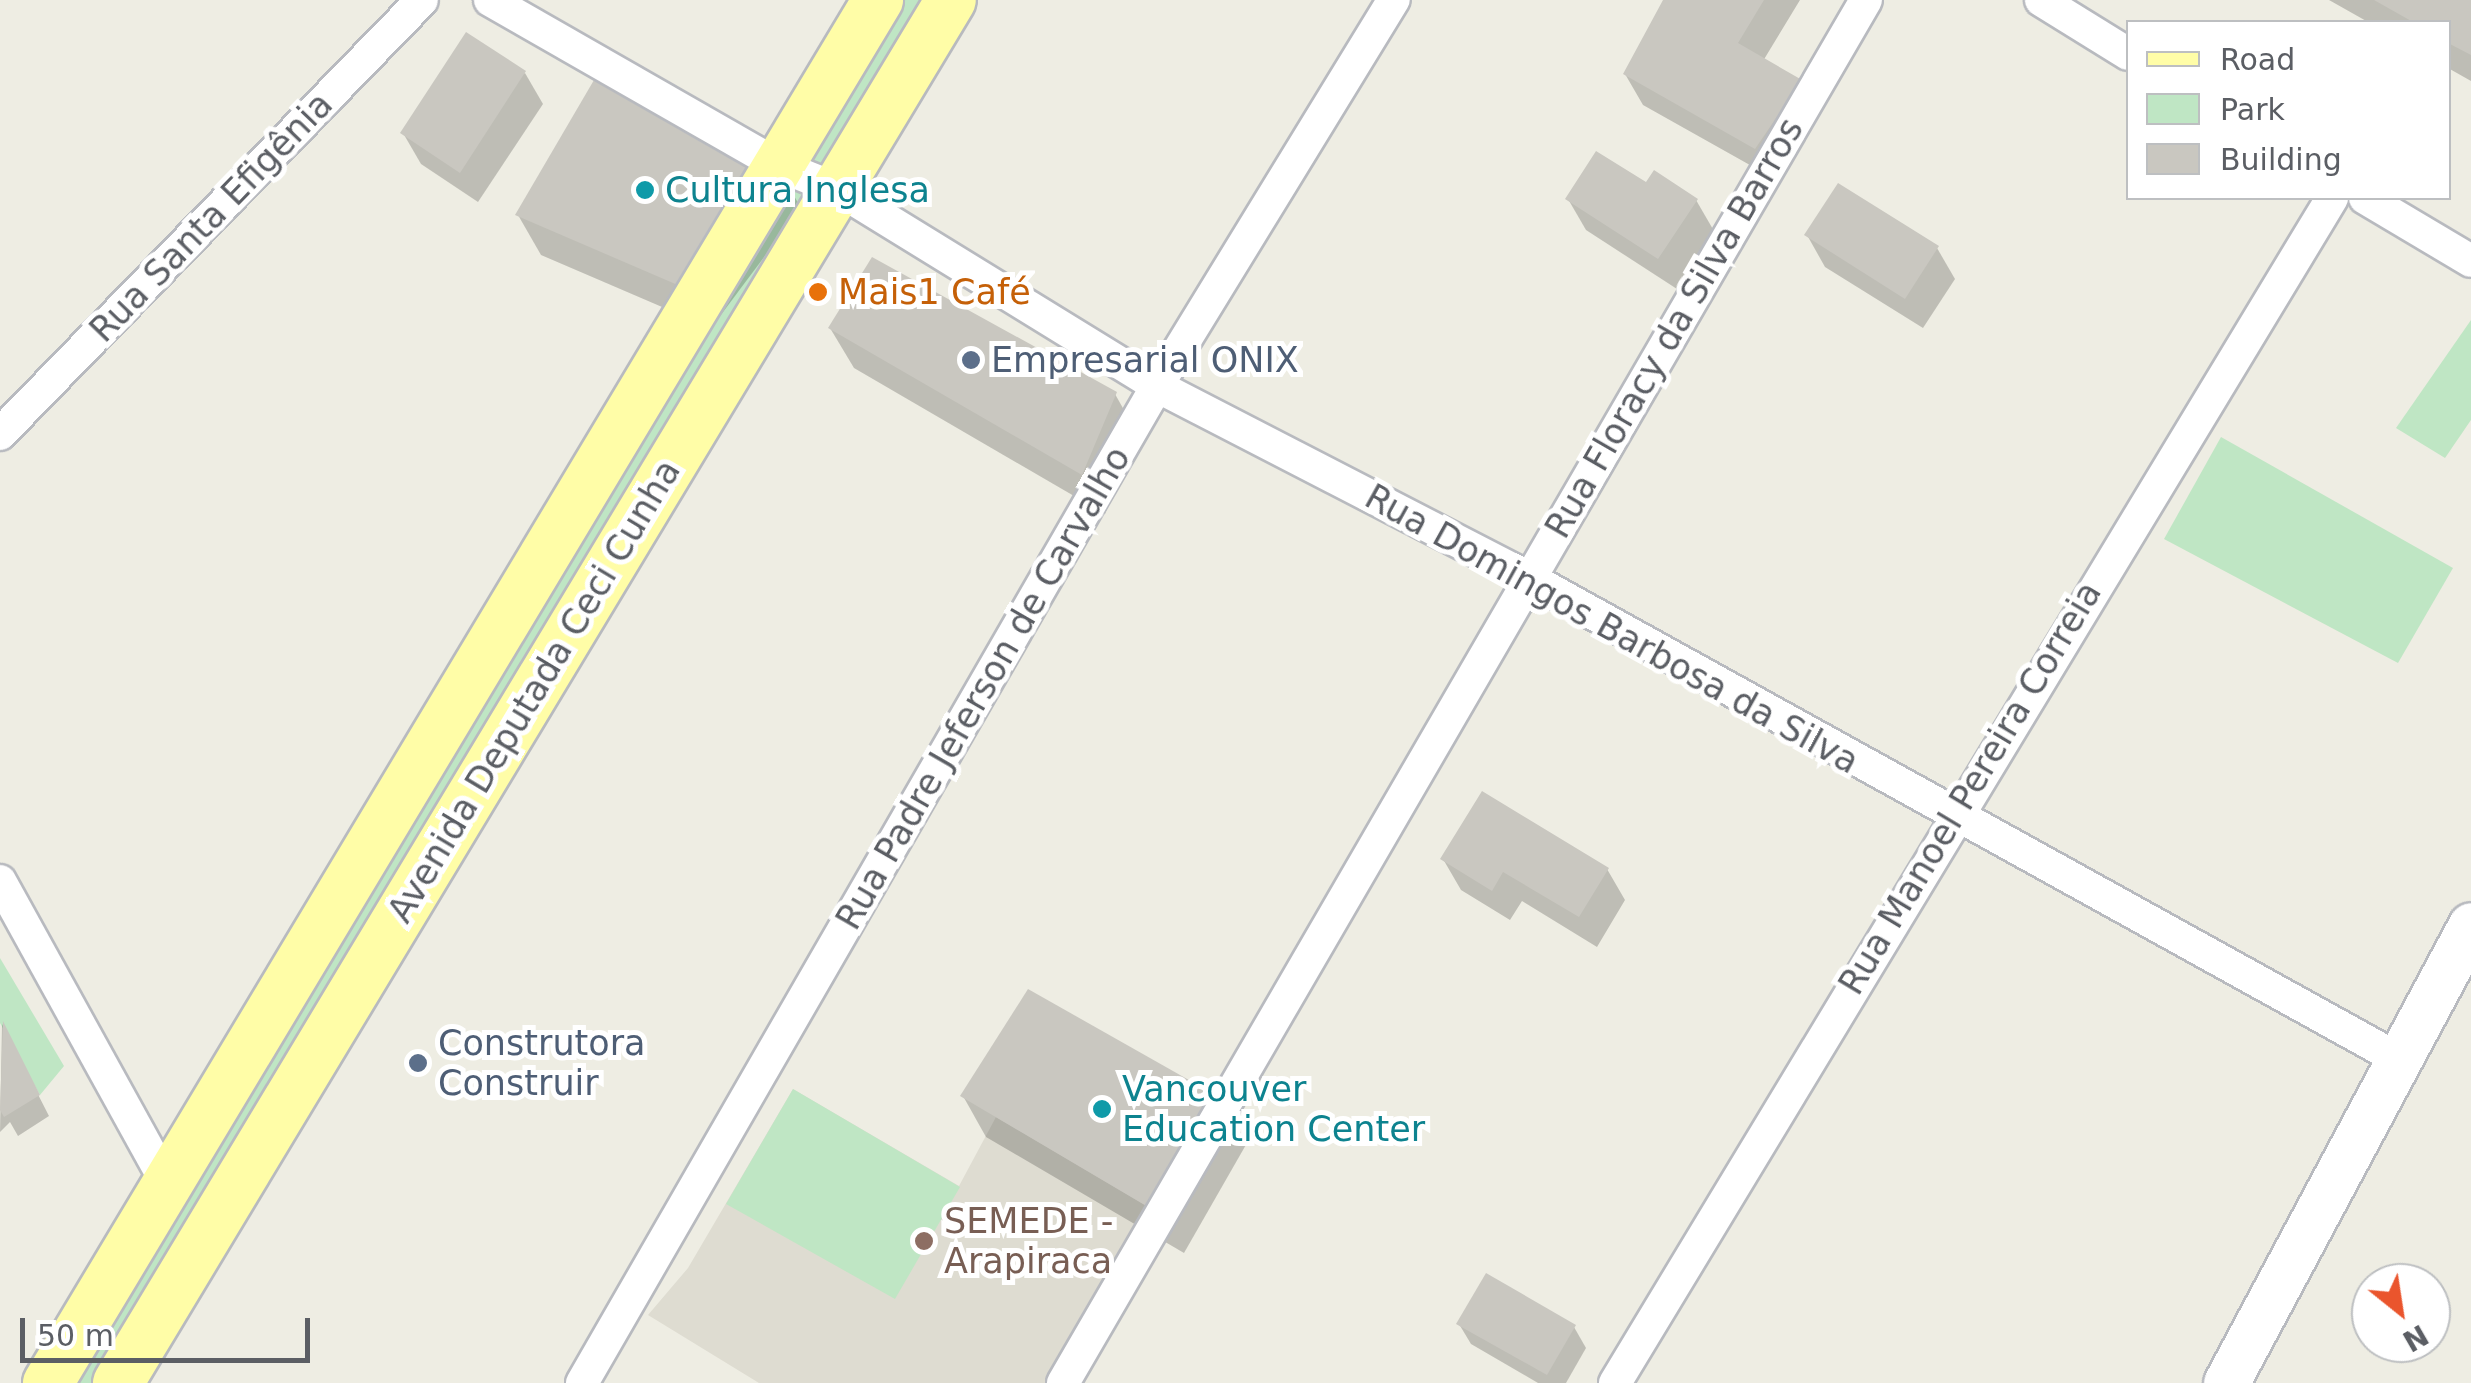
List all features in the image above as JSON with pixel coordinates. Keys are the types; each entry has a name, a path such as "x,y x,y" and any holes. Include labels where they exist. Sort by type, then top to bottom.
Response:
{"main road":[{"name":"Avenida Deputada Ceci Cunha","path":"48,1383 878,0"},
{"name":"Avenida Deputada Ceci Cunha","path":"118,1383 950,0"}],"street":[{"name":"Rua Santa Efigênia","path":"0,434 422,0"},
{"path":"490,0 780,166"},
{"name":"Rua Padre Jeferson de Carvalho","path":"582,1383 1157,386 1394,0"},
{"name":"Rua Floracy da Silva Barros","path":"1062,1383 1866,0"},
{"path":"2041,0 2126,53"},
{"name":"Rua Domingos Barbosa da Silva","path":"780,166 837,189 1157,386 1529,578 2395,1057"},
{"name":"Rua Manoel Pereira Correia","path":"1615,1383 1952,815 2331,200"},
{"path":"2368,200 2471,261"},
{"path":"0,880 167,1183"},
{"path":"2226,1383 2395,1057 2471,925"}],"shaded area":[{"name":"SEMEDE - Arapiraca","path":"793,1089 959,1186 996,1117 1160,1214 1063,1383 759,1383 648,1315 688,1268"}],"green space":[{"path":"878,0 950,0 118,1383 48,1383"},
{"path":"2471,320 2471,420 2445,458 2396,428"},
{"path":"2221,437 2453,568 2398,663 2164,539"},
{"path":"0,958 64,1066 40,1095 0,1023"},
{"path":"793,1089 960,1187 895,1299 726,1204"}],"building":[{"path":"1663,0 1764,0 1738,43 1802,80 1755,149 1623,74"},
{"path":"2374,0 2471,0 2471,55 2451,45 2451,20 2409,20"},
{"path":"466,32 526,71 460,173 400,133"},
{"name":"Cultura Inglesa","path":"594,80 780,166 687,289 515,215"},
{"path":"1596,151 1646,182 1654,170 1698,199 1658,259 1565,199"},
{"path":"1838,183 1939,246 1905,299 1804,235"},
{"name":"Empresarial ONIX","path":"872,257 1117,392 1082,475 828,328"},
{"path":"1482,791 1609,868 1579,917 1503,872 1492,891 1440,859"},
{"name":"Vancouver Education Center","path":"1028,989 1226,1101 1160,1214 960,1096"},
{"path":"3,1021 40,1095 4,1117 0,1110"},
{"path":"1486,1273 1576,1325 1547,1375 1456,1324"}],"place":[{"name":"Cultura Inglesa","path":"645,190"},
{"name":"Mais1 Café","path":"818,292"},
{"name":"Empresarial ONIX","path":"971,360"},
{"name":"Construtora Construir","path":"418,1063"},
{"name":"Vancouver Education Center","path":"1102,1109"},
{"name":"SEMEDE - Arapiraca","path":"924,1241"}]}
